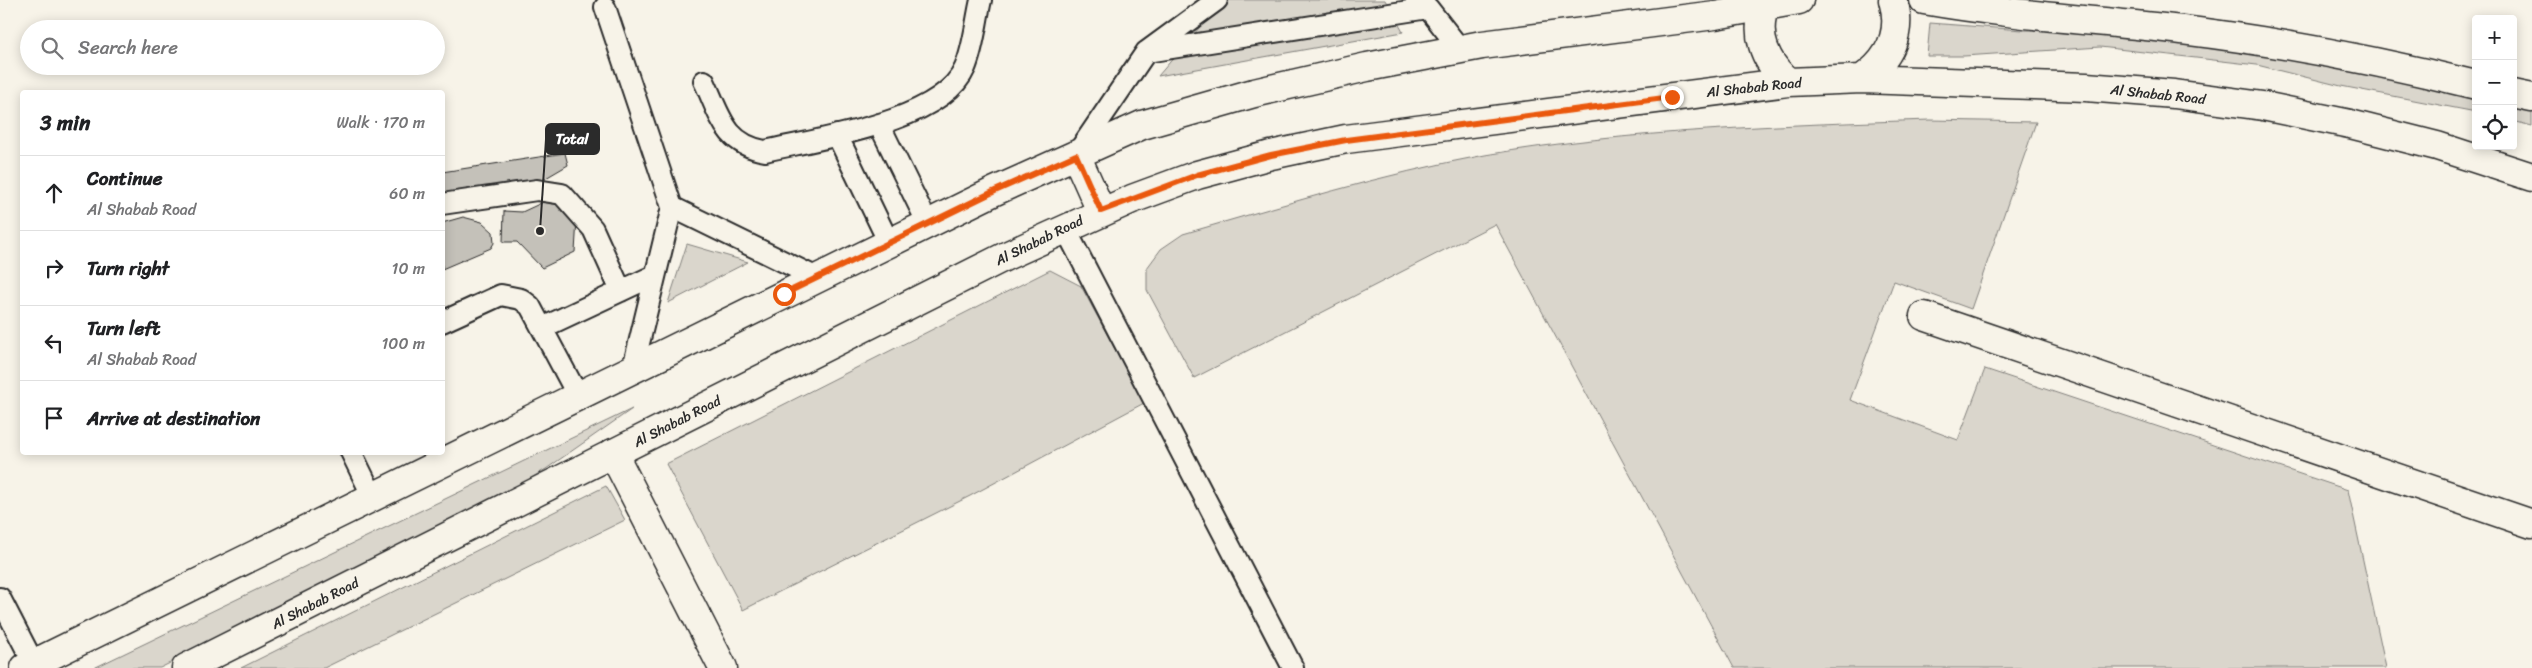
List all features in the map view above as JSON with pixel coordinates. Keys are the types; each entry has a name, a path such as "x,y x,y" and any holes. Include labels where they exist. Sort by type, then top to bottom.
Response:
{"main road":[{"path":"29,666 995,191 1142,125 1254,93 1367,66 1460,49 1799,0"},
{"path":"1862,79 1876,69 1886,57 1894,42 1897,26 1893,0"},
{"path":"1924,0 2062,19 2183,30 2303,48 2422,71 2472,84"},
{"path":"1765,4 1760,23 1761,40 1771,64 1788,82"},
{"name":"Al Shabab Road","path":"186,668 1065,228 1101,211 1197,175 1271,155 1346,140 1788,82 1862,79 2086,87 2174,94 2263,106 2350,124 2437,146 2532,177"},
{"path":"2517,95 2532,98"},
{"path":"1076,155 1101,211"},
{"path":"1924,316 2532,524"},
{"path":"613,453 723,668"}],"lane":[{"path":"704,81 729,133 737,141 749,148 765,151 904,117 927,106 950,88 965,68 981,0"},
{"path":"1076,155 1146,52 1217,0"},
{"path":"1146,52 1420,4 1460,49"},
{"path":"605,7 672,207 633,368"},
{"path":"879,124 928,224"},
{"path":"837,134 889,243"},
{"path":"445,204 537,190 562,194 593,229 621,291"},
{"path":"672,207 818,278"},
{"path":"1065,228 1293,668"},
{"path":"542,328 655,275"},
{"path":"445,321 501,295 511,295 521,299 530,306 578,396"},
{"path":"352,455 373,497"},
{"path":"0,598 29,666"}],"shaded area":[{"path":"1223,0 1385,0 1403,32 1158,76"},
{"path":"1930,23 2022,30 2209,32 2472,86 2472,111 2341,86 2257,65 2100,47 1964,56 1927,56"},
{"path":"2517,98 2532,102 2532,126 2517,122"},
{"path":"1930,120 2036,122 1971,309 1894,281 1850,400 1958,440 1985,369 2348,490 2386,668 1734,668 1495,224 1194,378 1147,290 1147,268 1161,249 1183,234 1409,171 1485,155 1651,134"},
{"path":"687,244 748,262 668,303"},
{"path":"1050,270 1081,286 1144,403 970,496 743,610 666,464"},
{"path":"632,409 546,469 482,508 160,668 94,668"},
{"path":"606,486 625,520 324,668 241,668"}],"building":[{"path":"565,153 568,165 539,182 445,198 445,172"},
{"path":"550,199 577,219 575,252 542,268 517,242 503,242 504,211 522,212"},
{"path":"463,217 482,222 493,232 494,243 491,248 445,268 445,222"}],"place":[{"name":"Total","path":"540,231"}],"route":[{"path":"784,294 995,191 1076,155 1101,211 1197,175 1271,155 1346,140 1672,97"}]}
